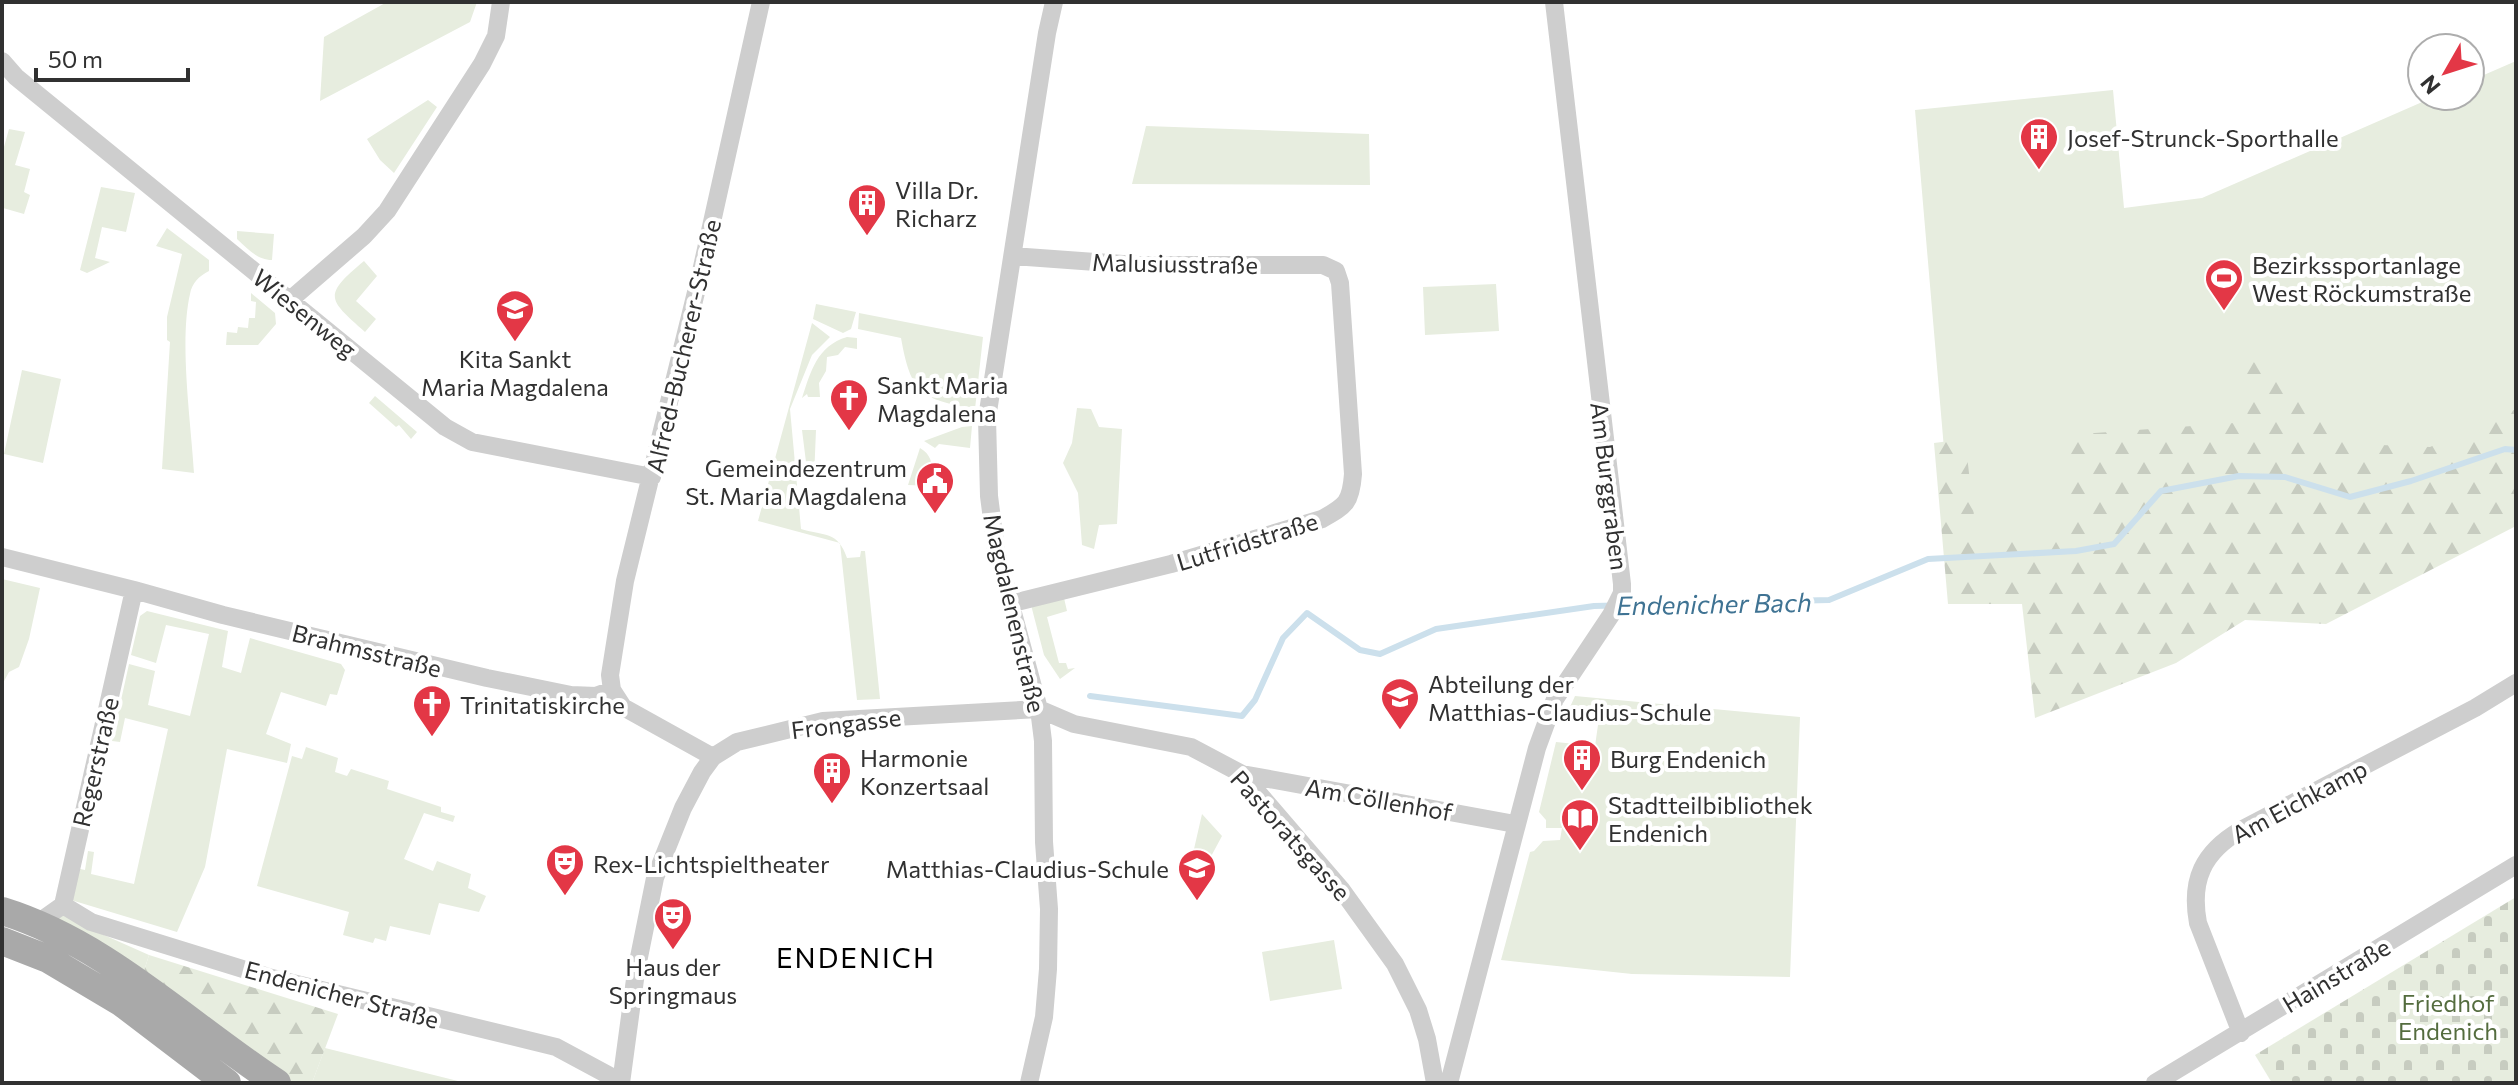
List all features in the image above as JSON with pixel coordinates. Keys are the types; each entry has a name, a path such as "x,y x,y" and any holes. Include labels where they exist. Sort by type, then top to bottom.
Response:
{"main road":[{"path":"2,911 39,922 112,966 277,1083"},
{"path":"2,941 48,959 122,1003 227,1083"}],"street":[{"path":"290,300 364,236 387,211 482,64 496,36 501,2"},
{"name":"Alfred-Bucherer-Straße","path":"612,690 612,655 625,581 652,477 761,2"},
{"name":"Magdalenenstraße","path":"1029,1083 1044,1017 1048,969 1043,741 1039,709 996,550 989,496 987,418 1054,2"},
{"name":"Am Burggraben","path":"1449,1083 1537,748 1555,699 1611,615 1622,593 1554,2"},
{"name":"Wiesenweg","path":"2,61 9,74 445,427 472,442 652,477"},
{"name":"Malusiusstraße","path":"1013,256 1137,265 1323,265 1336,271"},
{"name":"Lutfridstraße","path":"1009,604 1171,564 1322,519 1340,509 1352,496 1353,474 1340,283 1336,271"},
{"name":"Brahmsstraße","path":"2,557 223,615 487,678 571,695 596,696 612,690"},
{"name":"Regerstraße","path":"63,905 134,590"},
{"name":"Am Eichkamp","path":"2241,1033 2198,923 2195,905 2197,880 2211,854 2220,843 2241,830 2475,708 2516,683"},
{"path":"612,690 623,707 713,757 683,808 655,878 636,972 621,1082"},
{"name":"Frongasse","path":"713,757 737,742 823,721 1039,709"},
{"name":"Pastoratsgasse","path":"1039,709 1074,724 1191,747 1242,774 1341,889 1395,964 1418,1010 1435,1083"},
{"name":"Am Cöllenhof","path":"1242,774 1515,824"},
{"name":"Hainstraße","path":"2155,1083 2516,865"},
{"path":"39,922 63,905"},
{"name":"Endenicher Straße","path":"63,905 91,922 272,978 556,1047 621,1082"}],"green space":[{"path":"387,2 477,2 470,22 320,101 324,37"},
{"name":"Bezirkssportanlage West Röckumstraße","path":"2516,61 2516,415 2355,488 1953,554 1915,110 2113,90 2124,208 2202,198 2406,109 2406,112 2486,112 2486,74"},
{"path":"428,100 437,107 394,173 380,160 367,139"},
{"path":"1146,126 1369,134 1370,185 1132,184"},
{"path":"9,129 25,132 15,165 30,169 24,192 30,195 24,214 3,208 2,211 2,154"},
{"path":"101,187 135,193 126,232 102,227 95,258 110,262 87,273 80,270"},
{"path":"167,228 209,260 209,271 192,286 187,313 186,358 194,473 162,469 170,342 167,340 167,317 182,254 156,246"},
{"path":"237,231 274,234 272,260 249,250 237,239"},
{"path":"364,261 377,276 356,301 376,319 365,332 343,312 335,297 341,282"},
{"path":"1496,284 1499,331 1425,335 1423,287"},
{"path":"251,293 275,313 276,324 258,345 226,345 227,332 237,333 238,327 248,328 249,318 255,318 256,302 251,301"},
{"path":"816,304 856,312 851,329 843,333 813,319"},
{"path":"859,313 983,337 975,409 942,402 922,391 909,371 901,338 858,329"},
{"path":"812,323 830,337 812,355 790,409 801,529 830,536 839,543 758,521"},
{"path":"847,337 857,338 857,349 845,347 838,355 827,357 826,371 819,383 820,397 808,397 807,394 802,398 812,369 822,353"},
{"path":"2242,358 2277,370 2323,423 2381,445 2430,447 2516,409 2516,526 2326,624 2245,620 2176,663 2035,718 2022,604 1948,604 1934,443 1965,439 1977,541 2072,531 2067,435 2248,422"},
{"path":"22,370 61,379 43,463 4,454"},
{"path":"375,396 417,432 411,439 399,425 396,427 369,403"},
{"path":"1077,408 1091,409 1099,427 1122,429 1117,524 1099,525 1094,549 1082,545 1078,493 1063,463 1072,443"},
{"path":"972,426 970,448 939,444 935,448 924,441 962,427"},
{"path":"802,430 816,430 814,478 808,478"},
{"path":"920,448 930,459 932,486 908,485"},
{"path":"840,544 847,558 860,557 861,551 865,551 880,699 857,700"},
{"path":"2,579 40,588 29,639 19,667 9,672 3,683"},
{"path":"1064,598 1067,611 1047,617 1059,663 1066,663 1068,669 1075,668 1060,679 1044,655 1031,605"},
{"path":"147,611 228,631 222,667 241,673 250,638 341,664 345,670 337,695 330,694 326,706 281,692 266,734 291,744 287,763 227,749 205,867 177,932 71,900 76,868 85,870 88,851 94,852 91,874 134,884 168,729 125,718 120,742 112,741 129,664 155,671 148,705 190,716 209,634 166,625 156,663 131,655 140,616"},
{"path":"1575,696 1800,717 1790,977 1632,974 1501,960 1530,852 1543,841 1560,840 1562,828 1546,828 1546,820 1539,812 1556,742 1595,746 1598,725 1565,718"},
{"path":"306,747 338,758 335,772 347,776 351,769 389,781 387,789 441,807 441,812 455,816 453,822 424,813 404,859 433,871 437,861 471,874 468,888 486,896 479,912 439,903 430,935 390,926 386,941 375,938 373,943 343,935 349,912 257,886 292,756 302,759"},
{"path":"1202,814 1222,836 1194,888 1186,884"},
{"name":"Friedhof Endenich","path":"2516,897 2516,1083 2272,1083 2255,1055"},
{"path":"61,910 77,923 149,955 142,977 59,919"},
{"path":"1334,940 1342,989 1270,1001 1262,952"},
{"path":"149,955 338,1014 312,1083 292,1083 142,977"},
{"path":"325,1048 466,1083 312,1083"}],"waterway":[{"name":"Endenicher Bach","path":"1090,696 1242,716 1255,700 1283,638 1307,613 1360,650 1380,654 1436,629 1594,606 1829,600 1928,559 2076,551 2114,544 2161,491 2239,476 2285,477 2350,497 2411,481 2505,449 2516,450"}],"place":[{"name":"Josef-Strunck-Sporthalle","path":"2039,171"},
{"name":"Villa Dr. Richarz","path":"867,237"},
{"name":"Bezirkssportanlage West Röckumstraße","path":"2224,312"},
{"name":"Kita Sankt Maria Magdalena","path":"515,343"},
{"name":"Sankt Maria Magdalena","path":"849,432"},
{"name":"Gemeindezentrum St. Maria Magdalena","path":"935,515"},
{"name":"Abteilung der Matthias-Claudius-Schule","path":"1400,731"},
{"name":"Trinitatiskirche","path":"432,738"},
{"name":"Burg Endenich","path":"1582,792"},
{"name":"Harmonie Konzertsaal","path":"832,805"},
{"name":"Stadtteilbibliothek Endenich","path":"1580,852"},
{"name":"Rex-Lichtspieltheater","path":"565,897"},
{"name":"Matthias-Claudius-Schule","path":"1197,902"},
{"name":"Haus der Springmaus","path":"673,951"}],"district":[{"name":"ENDENICH","path":"856,957"}]}
